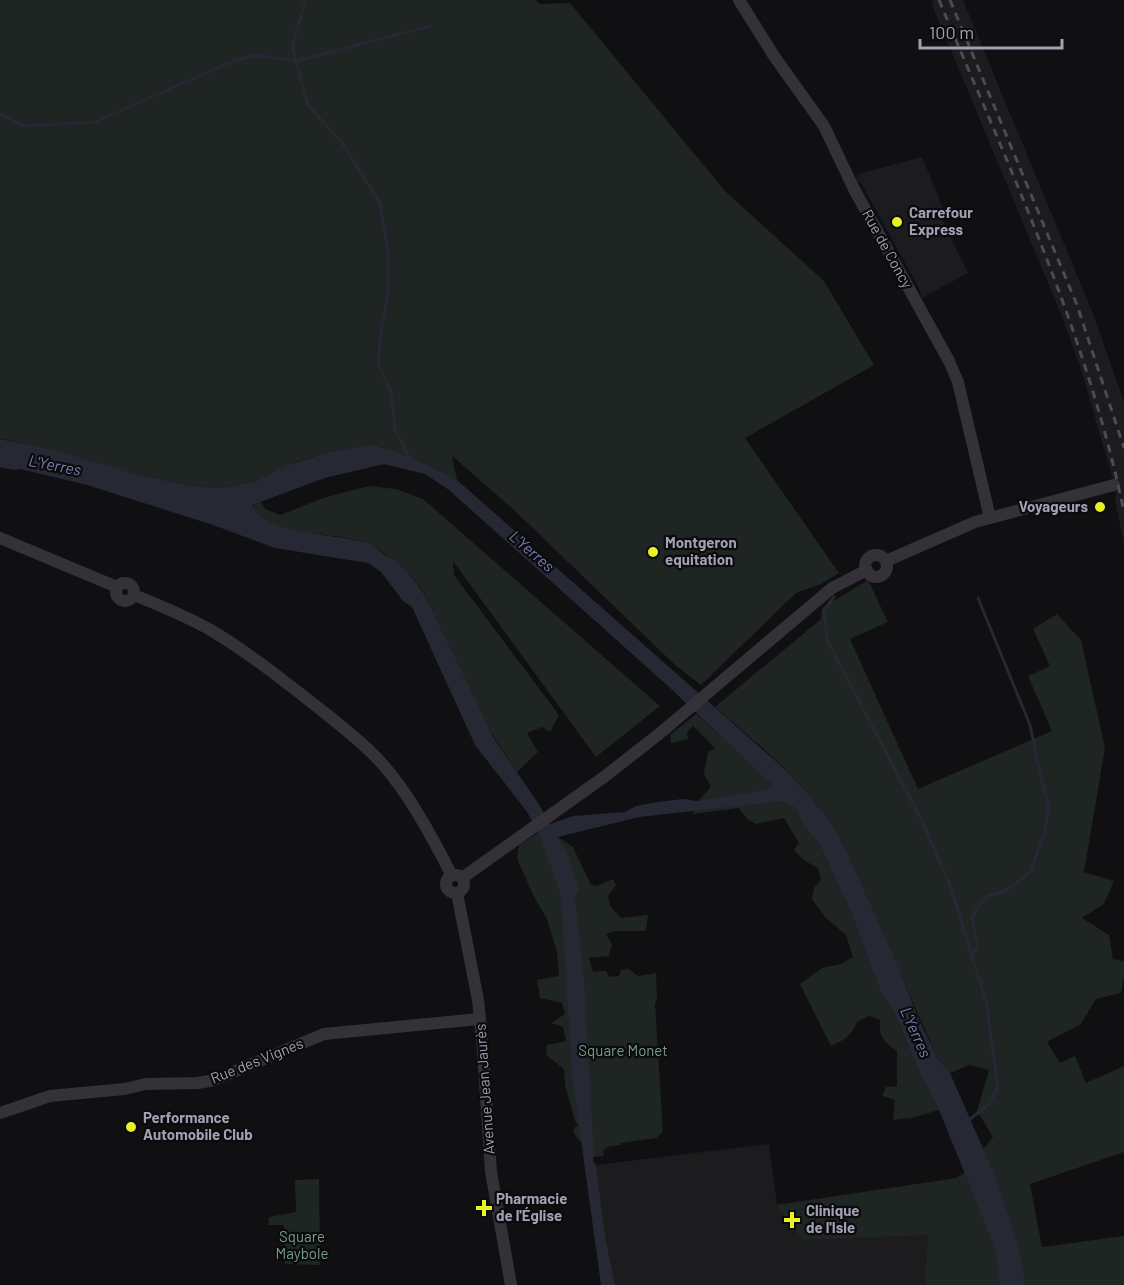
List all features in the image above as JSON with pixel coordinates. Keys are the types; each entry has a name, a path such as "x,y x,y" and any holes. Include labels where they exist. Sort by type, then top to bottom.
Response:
{"street":[{"name":"Rue de Concy","path":"739,0 774,56 824,126 858,197 949,361 958,382 990,518"},
{"path":"0,538 117,587 116,596 121,601 127,602 134,595 207,628 296,691 354,737 386,768 457,877 604,777 832,588 867,570 868,559 874,555 881,556 886,561 969,524 1114,485"},
{"name":"Avenue Jean Jaurès","path":"457,877 447,880 447,888 451,893 457,893 479,1019 491,1172 511,1285"},
{"name":"Rue des Vignes","path":"0,1113 50,1096 124,1089 146,1084 198,1083 214,1080 324,1034 479,1019"}],"shaded area":[{"path":"932,0 963,0 1094,316 1124,402 1124,546 1115,500 1116,490 1081,369 1061,314 934,10"},
{"path":"922,157 943,208 938,211 968,273 922,298 919,288 861,183 856,180 858,174"},
{"name":"Clinique de l'Isle","path":"769,1144 777,1205 965,1188 1000,1285 615,1285 605,1235 596,1165"}],"green space":[{"path":"0,0 536,0 539,4 570,3 725,191 824,281 874,365 745,438 839,573 821,584 796,593 701,685 676,666 514,510 452,456 457,480 409,456 371,444 328,452 296,462 254,482 220,488 191,486 132,473 0,438"},
{"path":"369,486 396,489 423,499 660,706 596,757 453,561 454,575 559,715 550,732 542,727 527,733 538,752 517,772 481,715 426,596 409,574 378,549 365,542 274,525 260,518 252,506 260,501 265,509 280,515 326,497"},
{"path":"868,580 888,622 850,639 918,789 1052,731 1028,676 1050,666 1033,629 1057,614 1081,640 1105,748 1084,872 1114,881 1104,904 1082,918 1109,935 1113,959 1124,961 1124,977 1121,993 1096,999 1081,1024 1047,1042 1060,1063 1075,1056 1086,1083 1124,1066 1124,1152 1030,1184 1042,1247 1124,1236 1124,1285 925,1285 928,1235 803,1240 776,1205 956,1178 964,1173 993,1137 977,1111 989,1070 970,1065 950,1073 937,1057 845,847 829,821 789,773 715,707 821,619 822,608"},
{"path":"696,714 772,785 783,801 795,808 802,823 820,846 850,910 881,993 895,1014 916,1065 939,1110 912,1118 893,1120 895,1100 882,1096 886,1087 897,1086 897,1051 883,1038 880,1031 880,1020 869,1016 857,1022 847,1037 831,1046 800,984 822,968 841,964 853,957 846,935 826,918 812,899 814,888 821,879 818,868 805,861 794,850 799,843 784,818 756,824 747,819 739,808 692,814 699,800 711,787 704,774 708,752 715,748 693,726 687,733 688,739 671,743 670,735"},
{"name":"Square Monet","path":"541,831 552,833 573,847 591,885 597,886 613,879 616,885 608,896 610,906 621,918 648,915 646,931 616,931 606,934 612,944 609,956 589,958 593,972 606,971 609,977 619,976 621,970 629,969 638,976 656,973 657,999 655,1004 663,1132 656,1138 607,1147 603,1151 604,1156 593,1157 586,1152 584,1144 576,1137 573,1130 578,1125 565,1085 564,1069 546,1055 547,1045 566,1041 563,1027 551,1023 565,1014 562,1003 540,998 537,980 559,976 557,952 547,919 533,895 517,858 519,845"},
{"name":"Square Maybole","path":"319,1179 320,1265 285,1264 284,1225 268,1225 269,1217 296,1212 295,1180"}],"water":[{"name":"L'Yerres","path":"0,439 54,450 132,473 191,486 220,488 254,482 285,466 328,452 371,444 409,456 457,480 787,771 828,819 845,847 920,1022 937,1057 950,1073 992,1169 1013,1228 1024,1272 1023,1285 1000,1285 996,1253 980,1211 939,1110 916,1065 895,1014 881,993 850,910 820,846 802,823 795,808 783,801 639,817 558,837 568,856 579,889 575,896 584,978 593,1161 596,1165 605,1235 615,1285 601,1285 572,1075 561,897 541,838 527,812 475,745 412,607 403,601 381,572 368,563 275,548 213,525 87,485 20,469 0,467","holes":["384,464 425,474 449,490 669,687 772,785 765,790 697,801 683,799 657,802 636,806 625,812 573,816 550,824 493,737 428,601 410,575 370,544 271,523 259,515 252,505 325,478"]}],"waterway":[{"path":"306,0 292,46 308,105 342,143 380,203 388,253 388,294 378,363 391,393 395,429 409,457"},
{"path":"0,114 24,126 95,122 231,62 255,55 296,61 430,26"},
{"path":"834,597 824,610 827,640 920,817 949,882 986,1001 998,1087 989,1104 969,1120"},
{"path":"972,955 978,947 972,919 978,906 988,896 1005,891 1027,875 1044,835 1049,806 1030,725 978,598"}],"railway":[{"path":"939,0 1019,188 1068,315 1108,445 1124,512"},
{"path":"950,0 1077,305 1124,448"}],"place":[{"name":"Carrefour Express","path":"897,222"},
{"name":"Voyageurs","path":"1100,507"},
{"name":"Montgeron equitation","path":"653,552"},
{"name":"Performance Automobile Club","path":"131,1127"},
{"name":"Pharmacie de l'Église","path":"484,1208"},
{"name":"Clinique de l'Isle","path":"792,1220"}]}
